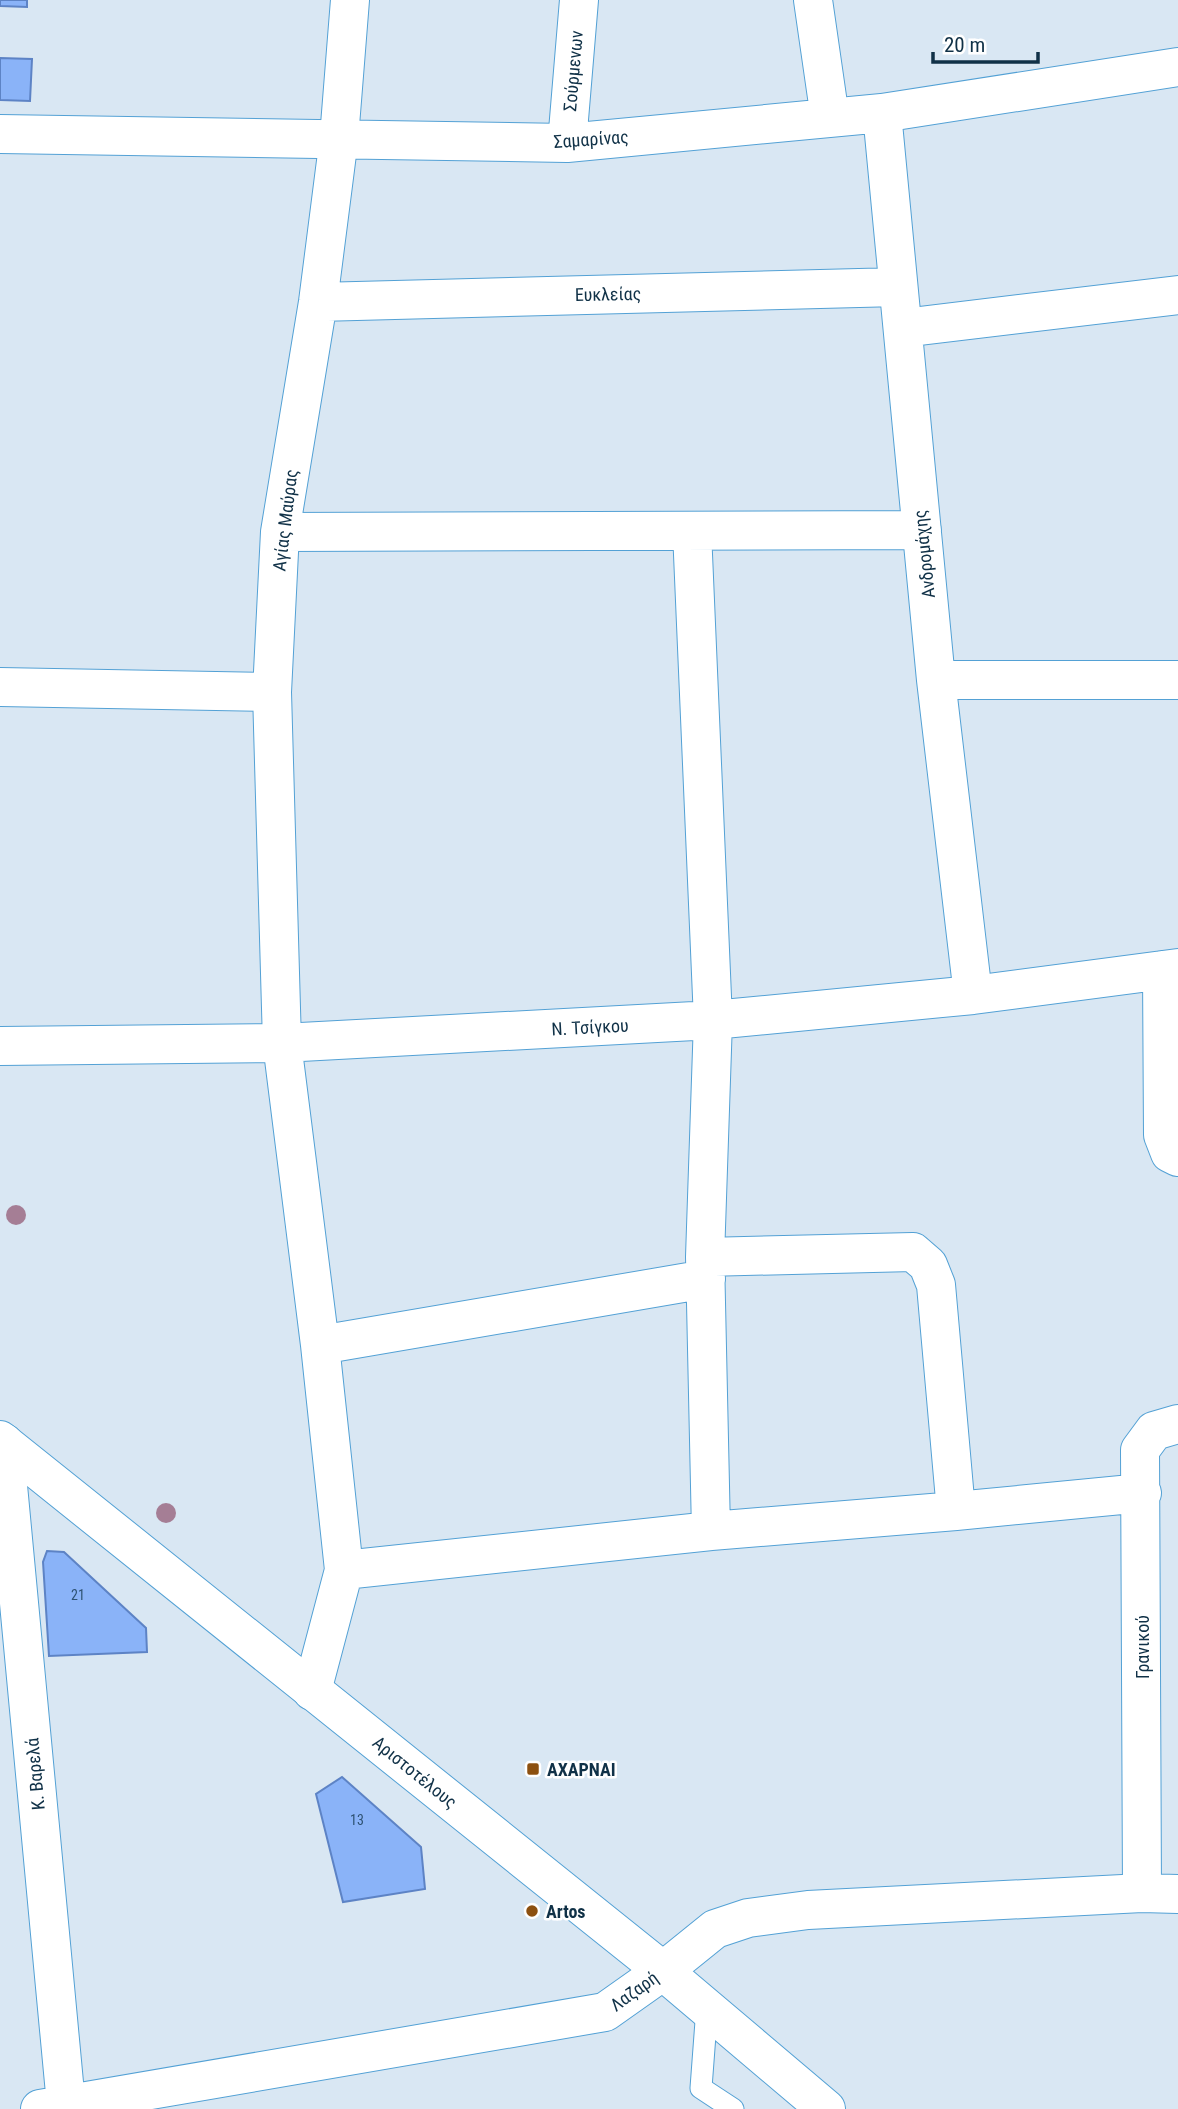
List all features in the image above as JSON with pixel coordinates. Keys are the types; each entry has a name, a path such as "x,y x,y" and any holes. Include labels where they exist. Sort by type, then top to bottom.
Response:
{"street":[{"name":"Αγίας Μαύρας","path":"344,1570 320,1345 282,1043 272,692 280,532 318,302 339,138 350,0"},
{"name":"Σούρμενων","path":"567,143 579,0"},
{"path":"813,0 830,118"},
{"name":"Σαμαρίνας","path":"0,134 567,143 882,113 1178,67"},
{"name":"Ανδρομάχης","path":"882,113 936,680 973,995"},
{"name":"Ευκλείας","path":"318,302 898,287"},
{"path":"903,328 1178,295"},
{"path":"280,532 922,530"},
{"path":"692,531 713,1020 706,1268 711,1531"},
{"path":"936,680 1178,680"},
{"path":"0,687 272,692"},
{"path":"1170,969 1163,1136 1170,1153 1178,1157"},
{"name":"Ν. Τσίγκου","path":"0,1046 282,1043 713,1020 973,995 1170,969"},
{"path":"320,1345 706,1268 913,1252 928,1265 936,1284 956,1511"},
{"name":"Γρανικού","path":"1160,1893 1140,1450 1154,1431 1178,1424"},
{"name":"Αριστοτέλους","path":"2,1442 663,1971 826,2109"},
{"name":"Κ. Βαρελά","path":"2,1442 14,1694 53,2106"},
{"path":"312,1691 344,1570 711,1531 1142,1493"},
{"name":"Λαζαρή","path":"53,2106 605,2012 663,1971 715,1929 748,1918 808,1910 1160,1893"}],"lane":[{"path":"707,2008 701,2088 733,2109"}],"building":[{"path":"0,0 27,0 27,7 0,6"},
{"path":"0,58 32,59 30,101 0,100"},
{"path":"47,1551 64,1552 146,1628 147,1652 49,1656 43,1562"},
{"path":"342,1777 421,1847 425,1889 343,1902 316,1794"}],"place":[{"name":"ΑΧΑΡΝΑΙ","path":"533,1769"},
{"name":"Artos","path":"532,1911"}]}
